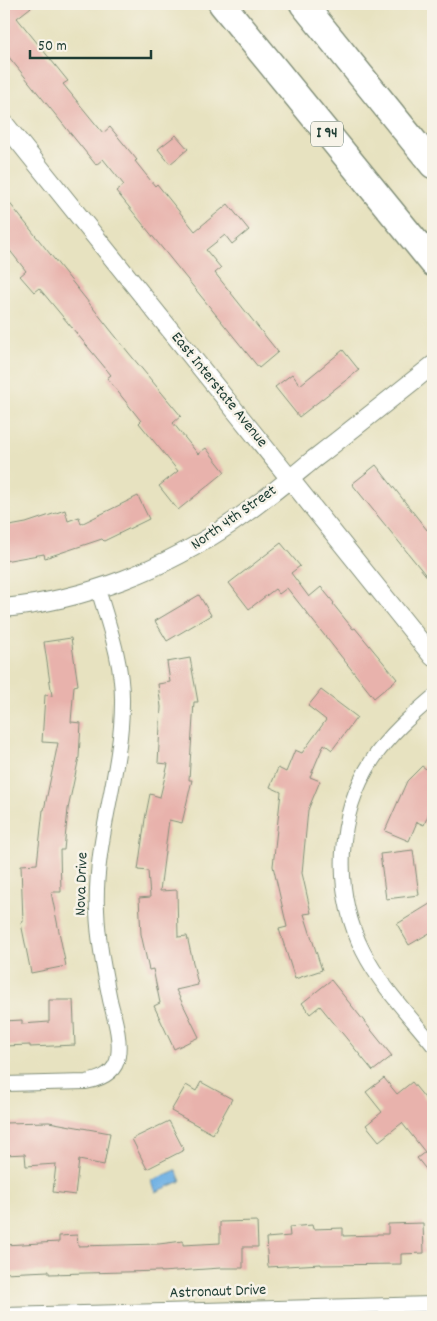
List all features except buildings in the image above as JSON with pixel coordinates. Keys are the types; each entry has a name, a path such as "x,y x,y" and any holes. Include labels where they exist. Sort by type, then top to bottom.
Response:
{"highway":[{"name":"I 94","path":"222,4 433,264"},
{"path":"303,4 433,165"}],"street":[{"name":"East Interstate Avenue","path":"4,123 433,657"},
{"name":"North 4th Street","path":"4,608 41,603 98,589 143,573 194,547 234,522 433,365"},
{"name":"Nova Drive","path":"4,1084 86,1082 96,1080 107,1075 115,1067 118,1056 117,1033 101,954 97,890 100,852 119,744 122,701 118,659 98,589"},
{"path":"433,697 400,726 373,759 363,776 349,815 343,848 342,873 349,915 363,951 382,981 433,1045"},
{"name":"Astronaut Drive","path":"4,1315 236,1313 433,1304"}],"water":[{"path":"176,1170 181,1181 156,1192 151,1181"}]}
